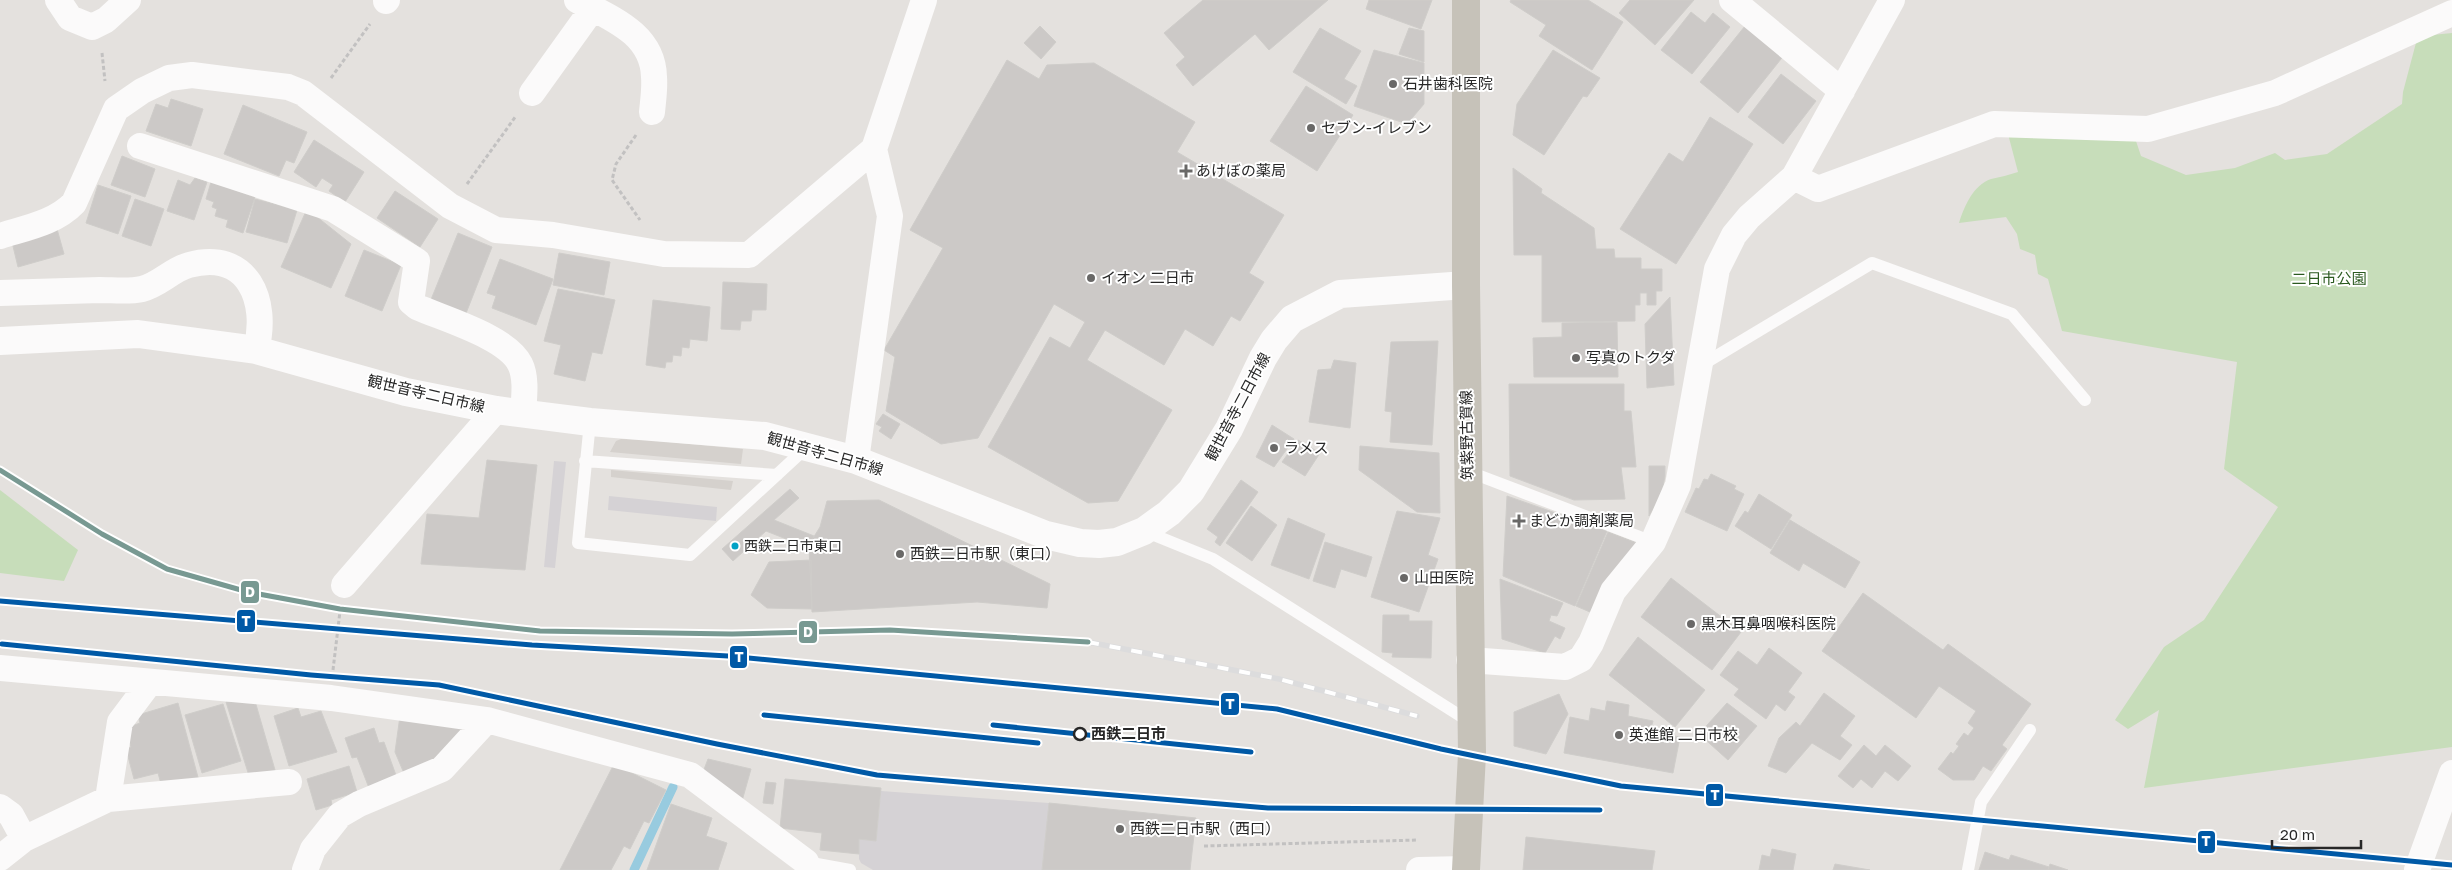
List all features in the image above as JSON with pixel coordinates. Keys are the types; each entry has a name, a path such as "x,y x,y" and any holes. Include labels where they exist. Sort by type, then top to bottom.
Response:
{"main road":[{"name":"筑紫野古賀線","path":"1466,0 1466,285 1471,786 1466,869"},
{"name":"観世音寺二日市線","path":"0,341 138,334 256,350 406,392 496,410 590,422 765,436 856,460 1062,540 1090,543 1117,542 1144,531 1169,513 1191,490 1229,429 1263,358 1274,340 1292,319 1340,294 1466,285"}],"street":[{"path":"58,0 70,18 92,27 106,20 128,0"},
{"path":"0,236 57,218 70,207 116,109 142,91 169,78 192,75 288,88 303,93 450,206 496,230 554,235 664,254 749,255 874,149 924,0"},
{"path":"1469,660 1565,667 1581,659 1591,643 1613,591 1653,542 1678,485 1717,269 1724,252 1734,235 1749,217 1794,177 1892,0"},
{"path":"1737,2 1842,92"},
{"path":"532,93 585,4 632,30 641,39 652,63 654,77 652,112"},
{"path":"1794,177 1818,189 1994,124 2148,129 2274,93 2452,13"},
{"path":"140,146 333,209 417,261 411,302 417,307 508,348 520,364 524,378 523,413"},
{"path":"856,460 890,216 874,149"},
{"path":"0,293 142,289 187,265 217,262 226,264 248,279 255,292 260,312 261,332 256,350"},
{"path":"344,585 496,410"},
{"path":"0,668 331,698 487,720 690,775 806,862"},
{"path":"108,799 120,722 150,682"},
{"path":"306,870 313,849 340,815 359,804 442,770 487,720"},
{"path":"2417,870 2452,773"},
{"path":"0,858 24,839 108,799 289,782"},
{"path":"0,807 11,815 24,839"},
{"path":"1420,870 1466,869"}],"lane":[{"path":"1700,366 1872,264 2012,314 2086,400"},
{"path":"590,422 578,543 690,555 808,446"},
{"path":"585,461 777,475"},
{"path":"1468,470 1653,542"},
{"path":"1144,531 1213,558 1470,722"},
{"path":"1968,870 1980,802 2030,730"},
{"path":"806,862 850,870"}],"path":[{"path":"315,101 387,1"},
{"path":"83,23 84,41 102,47 107,98 116,109"},
{"path":"450,206 532,93"},
{"path":"652,112 616,164 612,180 664,254"},
{"path":"331,698 344,585"},
{"path":"1204,846 1419,840"}],"shaded area":[{"path":"621,439 743,449 741,464 610,452 616,441"},
{"path":"554,461 566,462 555,568 544,567"},
{"path":"611,470 733,481 731,490 611,477"},
{"path":"609,496 717,507 716,521 608,510"},
{"path":"881,791 1049,803 1042,870 873,870 861,863 859,859 859,839 876,841"}],"green space":[{"name":"二日市公園","path":"2452,33 2452,747 2144,788 2159,710 2128,729 2115,720 2164,647 2204,620 2278,507 2224,469 2237,362 2062,331 2048,279 2038,274 2035,255 2020,249 2017,234 2006,217 1959,223 1964,210 1970,197 1979,186 1991,179 2018,172 2008,134 2135,138 2141,156 2186,175 2235,168 2275,153 2285,160 2327,154 2402,104 2403,92 2417,39"},
{"path":"0,490 78,550 64,581 0,573"}],"building":[{"path":"1203,0 1328,0 1269,50 1255,34 1193,86 1176,65 1185,57 1164,33"},
{"path":"1369,0 1432,0 1421,29 1366,9"},
{"path":"1511,0 1588,0 1623,22 1592,70 1539,36 1546,25 1510,2"},
{"path":"1630,0 1694,0 1655,45 1619,13"},
{"path":"1691,12 1705,23 1713,13 1730,27 1692,74 1661,50"},
{"path":"1040,26 1056,42 1041,59 1024,43"},
{"path":"1745,26 1785,54 1738,113 1700,82"},
{"path":"1320,28 1361,51 1344,79 1357,86 1346,104 1293,72"},
{"path":"1409,28 1424,31 1424,62 1399,54"},
{"name":"石井歯科医院","path":"1374,50 1424,63 1424,104 1407,124 1354,106"},
{"path":"1553,50 1600,78 1587,97 1583,96 1544,155 1513,135 1517,104"},
{"name":"イオン 二日市","path":"1007,60 1039,79 1047,65 1094,63 1195,122 1177,152 1284,215 1249,273 1264,282 1240,321 1231,316 1213,346 1185,329 1164,365 1105,330 1087,360 1172,410 1118,501 1088,503 988,447 1050,337 1070,348 1085,322 1054,304 978,438 941,444 886,411 895,357 884,350 943,248 910,230"},
{"path":"1781,74 1816,101 1783,144 1748,117"},
{"name":"セブン-イレブン","path":"1306,86 1353,115 1317,171 1270,141"},
{"path":"171,99 203,109 191,146 146,131 156,104 168,108"},
{"path":"243,105 307,132 294,163 286,160 279,176 224,154"},
{"path":"1710,117 1753,144 1676,264 1620,229 1669,153 1683,162"},
{"path":"314,140 364,172 345,202 329,191 333,185 322,178 316,187 294,172"},
{"path":"122,156 155,169 145,197 111,185"},
{"path":"1513,168 1542,189 1541,193 1594,228 1596,249 1614,249 1615,258 1641,258 1641,269 1662,269 1662,291 1656,291 1656,305 1647,305 1647,293 1640,293 1640,305 1635,305 1635,321 1542,322 1542,255 1514,255"},
{"path":"195,178 207,182 194,220 167,211 178,180 190,185"},
{"path":"211,182 255,197 243,233 226,227 228,220 215,216 217,209 212,207 214,202 206,199"},
{"path":"98,185 131,196 118,234 86,223"},
{"path":"395,191 438,219 420,247 377,218"},
{"path":"135,199 164,209 151,246 122,236"},
{"path":"255,199 297,210 287,243 246,232"},
{"path":"307,209 351,244 331,288 281,267"},
{"path":"57,229 64,254 18,267 12,242"},
{"path":"458,233 492,247 463,321 428,307"},
{"path":"364,250 401,265 382,311 345,296"},
{"path":"559,253 610,262 604,295 553,285"},
{"path":"500,259 553,279 536,325 492,308 496,296 487,293"},
{"path":"723,282 767,284 766,310 752,310 751,321 741,321 740,330 721,329"},
{"path":"558,289 615,300 602,354 592,352 585,381 554,374 561,345 544,341"},
{"path":"1670,297 1674,385 1647,388 1645,324"},
{"path":"653,300 710,307 707,341 690,339 689,348 682,347 681,356 673,355 672,362 666,362 665,368 646,365"},
{"name":"写真のトクダ","path":"1617,322 1618,377 1534,377 1533,338 1562,337 1562,323"},
{"path":"1438,341 1432,445 1390,442 1392,412 1385,411 1391,342"},
{"path":"1334,360 1356,363 1350,428 1309,422 1318,370 1331,369"},
{"path":"1509,384 1624,384 1624,411 1631,411 1636,467 1621,467 1625,499 1574,500 1510,476"},
{"path":"883,414 900,424 891,439 879,431 882,427 876,424"},
{"name":"ラメス","path":"1272,425 1294,439 1274,467 1256,457"},
{"path":"1298,440 1320,453 1305,476 1282,462"},
{"path":"1360,446 1439,453 1440,513 1417,512 1359,470"},
{"path":"487,460 537,465 525,570 421,564 427,514 479,518"},
{"path":"1649,466 1665,466 1665,476 1661,497 1649,516"},
{"path":"1711,474 1736,486 1734,489 1744,494 1727,531 1685,512 1696,488 1699,489 1704,479 1708,480"},
{"path":"1241,480 1258,492 1220,546 1215,542 1218,537 1207,529"},
{"path":"790,489 799,498 774,520 814,536 809,548 766,531 733,561 722,549"},
{"path":"1759,494 1792,515 1771,549 1735,526 1745,511 1748,513"},
{"path":"1507,496 1607,531 1575,606 1503,576"},
{"name":"西鉄二日市駅（東口）","path":"879,500 1050,584 1047,608 977,602 812,612 809,548 820,527 827,501"},
{"path":"1251,506 1277,525 1252,561 1226,543"},
{"name":"山田医院","path":"1397,511 1440,518 1428,555 1438,559 1419,612 1371,597"},
{"path":"1288,518 1325,534 1309,579 1271,565"},
{"path":"1790,520 1860,562 1845,588 1803,563 1799,571 1770,553"},
{"path":"1608,532 1642,545 1590,612 1576,606"},
{"path":"1325,542 1372,557 1366,577 1341,569 1335,588 1313,581"},
{"path":"811,560 812,609 767,608 751,595 769,562"},
{"name":"黒木耳鼻咽喉科医院","path":"1671,578 1741,632 1712,670 1641,617"},
{"path":"1500,579 1563,603 1557,616 1551,615 1549,621 1565,628 1560,639 1555,636 1545,653 1502,639"},
{"path":"1863,593 1943,650 1948,644 2031,704 2002,745 2007,749 1991,771 1983,766 1974,780 1953,780 1938,769 1951,752 1953,754 1959,746 1956,744 1964,733 1968,736 1974,728 1968,723 1976,711 1939,686 1916,718 1822,651"},
{"path":"1383,615 1409,615 1409,621 1432,621 1431,658 1392,657 1393,653 1382,652"},
{"path":"1638,637 1705,690 1675,727 1609,675"},
{"path":"1769,648 1802,673 1788,692 1795,697 1785,711 1776,704 1766,719 1734,695 1739,689 1720,675 1738,651 1757,665"},
{"path":"1824,693 1855,716 1840,736 1852,745 1840,760 1812,743 1786,773 1768,766 1779,738 1796,722 1800,726"},
{"path":"1559,694 1568,714 1546,754 1514,746 1514,712"},
{"path":"255,701 275,770 250,779 226,702"},
{"name":"英進館 二日市校","path":"1607,701 1629,705 1628,716 1653,721 1651,728 1662,730 1661,734 1680,737 1673,773 1564,753 1570,717 1589,721 1591,708 1605,711"},
{"path":"178,703 199,781 163,791 158,773 134,779 126,749 131,747 127,733 132,726 140,723 138,715"},
{"path":"1727,703 1757,726 1728,760 1699,734"},
{"path":"223,704 241,761 202,773 185,715"},
{"path":"298,708 301,717 321,711 337,752 289,766 274,716"},
{"path":"400,716 462,725 459,741 406,778 395,752"},
{"path":"374,728 379,743 384,742 397,778 369,788 357,757 352,758 345,738"},
{"path":"1864,745 1876,756 1885,745 1911,766 1898,781 1885,771 1872,788 1861,779 1853,788 1838,776"},
{"path":"708,759 751,769 742,801 703,772"},
{"path":"614,764 666,790 649,823 644,821 630,849 624,846 611,870 560,870"},
{"path":"349,766 357,792 331,800 332,805 316,810 307,779"},
{"path":"785,779 881,788 876,841 859,839 859,854 820,850 822,833 780,828"},
{"path":"766,782 776,783 773,804 763,803"},
{"name":"西鉄二日市駅（西口）","path":"1049,803 1196,818 1190,870 1042,870"},
{"path":"671,804 712,818 706,836 727,843 718,870 647,870"},
{"path":"1526,837 1655,851 1652,870 1523,870"},
{"path":"1772,849 1796,854 1793,870 1759,870 1762,855 1770,857"},
{"path":"1985,852 2009,860 2011,855 2049,867 2048,870 1979,870"},
{"path":"1835,864 1870,870 1833,870"},
{"path":"2050,864 2068,870 2048,870"}],"waterway":[{"path":"634,870 673,787"}],"railway":[{"path":"1088,642 1279,679 1417,716"}],"transit line":[{"name":"D","path":"0,470 102,534 167,569 248,592 340,609 540,631 732,634 890,630 1088,642"},
{"name":"T","path":"0,601 532,645 728,656 1277,709 1441,749 1621,786 2452,865"},
{"name":"T","path":"2,644 311,675 439,685 717,744 877,775 1268,808 1600,810"},
{"name":"T","path":"764,715 1038,743"},
{"name":"T","path":"993,725 1251,752"}],"place":[{"name":"石井歯科医院","path":"1393,84"},
{"name":"セブン-イレブン","path":"1311,128"},
{"name":"あけぼの薬局","path":"1186,171"},
{"name":"イオン 二日市","path":"1091,278"},
{"name":"写真のトクダ","path":"1576,358"},
{"name":"ラメス","path":"1274,448"},
{"name":"まどか調剤薬局","path":"1519,521"},
{"name":"西鉄二日市東口","path":"735,546"},
{"name":"西鉄二日市駅（東口）","path":"900,554"},
{"name":"山田医院","path":"1404,578"},
{"name":"黒木耳鼻咽喉科医院","path":"1691,624"},
{"name":"西鉄二日市","path":"1080,734"},
{"name":"英進館 二日市校","path":"1619,735"},
{"name":"西鉄二日市駅（西口）","path":"1120,829"}]}
